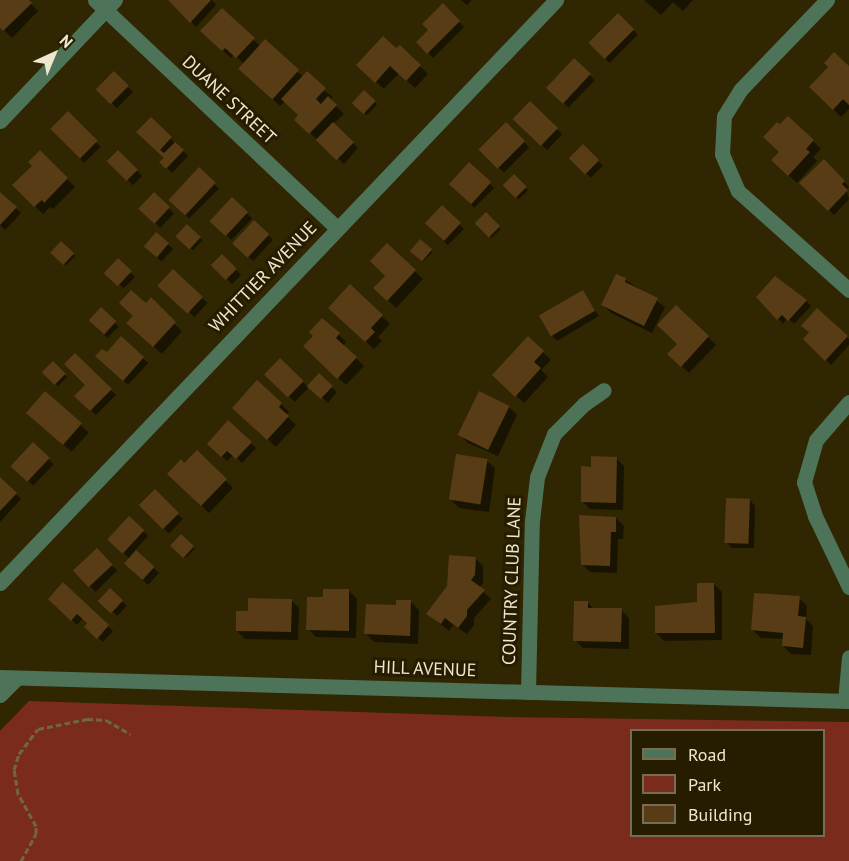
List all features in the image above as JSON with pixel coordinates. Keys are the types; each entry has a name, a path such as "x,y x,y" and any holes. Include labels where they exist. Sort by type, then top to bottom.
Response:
{"street":[{"name":"WHITTIER AVENUE","path":"0,583 556,0"},
{"path":"827,0 741,89 724,116 722,154 738,191 849,290"},
{"name":"DUANE STREET","path":"105,3 337,228"},
{"path":"0,121 105,3"},
{"name":"COUNTRY CLUB LANE","path":"528,692 532,521 537,477 554,434 584,404 604,390"},
{"path":"849,402 816,440 804,482 815,516 849,587"},
{"path":"847,701 849,657"},
{"name":"HILL AVENUE","path":"0,677 847,701"},
{"path":"0,695 17,678"}],"path":[{"path":"21,861 36,834 36,826 18,794 14,770 19,754 38,729 87,719 106,720 130,734"}],"green space":[{"path":"29,701 508,717 849,722 849,861 0,861 0,731"}],"building":[{"path":"0,0 29,0 32,3 3,31 0,28"},
{"path":"168,0 211,0 190,23"},
{"path":"443,3 460,21 427,54 416,42 428,30 422,24"},
{"path":"222,8 255,38 236,58 225,48 222,51 200,31"},
{"path":"618,13 634,29 605,59 588,43"},
{"path":"383,36 396,48 400,45 421,65 406,81 390,66 375,83 356,65"},
{"path":"265,39 299,70 272,100 238,69"},
{"path":"834,52 849,66 849,105 843,99 833,110 809,87 828,67 824,63"},
{"path":"574,58 591,74 563,104 546,88"},
{"path":"114,71 129,86 110,104 96,89"},
{"path":"307,71 326,88 316,99 321,104 328,96 337,105 309,134 294,120 298,115 281,99"},
{"path":"364,90 376,101 363,114 352,103"},
{"path":"530,101 558,128 541,146 513,119"},
{"path":"68,111 98,141 80,158 50,129"},
{"path":"788,116 814,140 806,149 810,152 788,176 771,160 779,152 763,137 777,122 780,124"},
{"path":"151,117 172,137 160,150 164,153 175,142 184,150 166,169 159,162 164,158 136,132"},
{"path":"333,122 354,142 336,160 316,140"},
{"path":"506,122 525,141 498,169 478,150"},
{"path":"583,144 599,160 585,174 569,158"},
{"path":"40,150 68,178 44,203 42,200 34,207 12,185 32,166 28,162"},
{"path":"118,150 138,170 126,181 107,161"},
{"path":"824,159 845,181 842,184 848,190 828,211 799,183"},
{"path":"469,162 491,182 471,204 449,184"},
{"path":"199,167 216,183 185,216 168,200"},
{"path":"514,174 527,187 515,198 503,185"},
{"path":"0,192 17,207 0,225"},
{"path":"154,192 170,207 154,224 138,209"},
{"path":"232,197 248,212 226,236 209,221"},
{"path":"442,205 461,223 444,241 425,223"},
{"path":"486,212 500,226 489,237 475,223"},
{"path":"254,220 269,234 248,258 232,243"},
{"path":"187,224 201,237 189,249 175,236"},
{"path":"156,232 169,243 157,257 144,247"},
{"path":"420,239 432,249 422,262 410,251"},
{"path":"61,241 74,253 63,265 50,253"},
{"path":"387,243 416,270 387,301 373,288 385,276 370,261"},
{"path":"222,254 237,269 226,280 211,265"},
{"path":"118,258 132,271 118,286 104,273"},
{"path":"173,269 203,297 187,314 157,286"},
{"path":"616,274 626,278 625,282 658,298 644,326 601,305"},
{"path":"775,276 807,300 788,321 782,315 777,320 756,297"},
{"path":"350,284 383,315 371,328 375,332 365,342 328,308"},
{"path":"131,290 146,303 151,297 176,322 153,347 126,323 133,316 119,303"},
{"path":"583,290 595,311 551,336 539,316"},
{"path":"676,305 709,336 681,367 667,354 677,344 657,325"},
{"path":"101,307 116,321 104,334 89,320"},
{"path":"817,308 848,336 825,361 803,339 809,332 801,326"},
{"path":"322,318 340,333 336,338 357,357 337,379 303,346 313,336 309,332"},
{"path":"121,336 144,357 123,381 95,356 102,349 107,352"},
{"path":"528,336 544,351 534,362 541,368 515,397 492,375"},
{"path":"75,353 112,389 90,411 74,396 85,385 64,364"},
{"path":"280,358 304,381 288,397 264,375"},
{"path":"53,361 66,374 54,385 42,372"},
{"path":"319,373 333,386 321,399 307,386"},
{"path":"257,380 282,403 279,407 289,416 267,440 232,408"},
{"path":"45,391 82,423 63,445 26,413"},
{"path":"479,391 510,406 488,450 458,435"},
{"path":"228,420 252,442 236,459 227,451 221,457 207,444"},
{"path":"33,442 50,458 27,482 10,466"},
{"path":"197,450 227,479 201,506 167,474 181,459 184,463"},
{"path":"456,454 488,459 480,504 449,499"},
{"path":"591,456 617,457 616,503 581,502 581,466 591,467"},
{"path":"0,477 17,493 0,511"},
{"path":"155,489 179,513 163,529 139,505"},
{"path":"726,498 750,499 748,544 724,543"},
{"path":"579,515 616,517 616,532 611,532 610,566 581,565"},
{"path":"129,516 144,530 123,554 107,539"},
{"path":"181,534 194,546 183,558 170,546"},
{"path":"97,548 113,565 89,587 73,571"},
{"path":"136,550 155,567 143,580 124,563"},
{"path":"449,555 476,557 475,575 471,580 485,590 467,610 467,616 458,628 445,618 441,624 426,614 447,586"},
{"path":"63,582 109,625 97,639 84,627 87,623 77,614 71,621 48,599"},
{"path":"697,583 714,583 715,633 655,633 655,606 697,602"},
{"path":"110,588 123,600 111,613 98,601"},
{"path":"323,589 349,589 349,631 306,630 307,597 323,597"},
{"path":"754,593 800,596 798,616 806,617 803,648 782,646 783,633 751,630"},
{"path":"248,598 292,599 291,632 236,631 236,611 248,611"},
{"path":"396,600 411,600 410,636 364,634 366,604 396,605"},
{"path":"574,601 588,601 588,608 622,608 621,642 573,641"}]}
